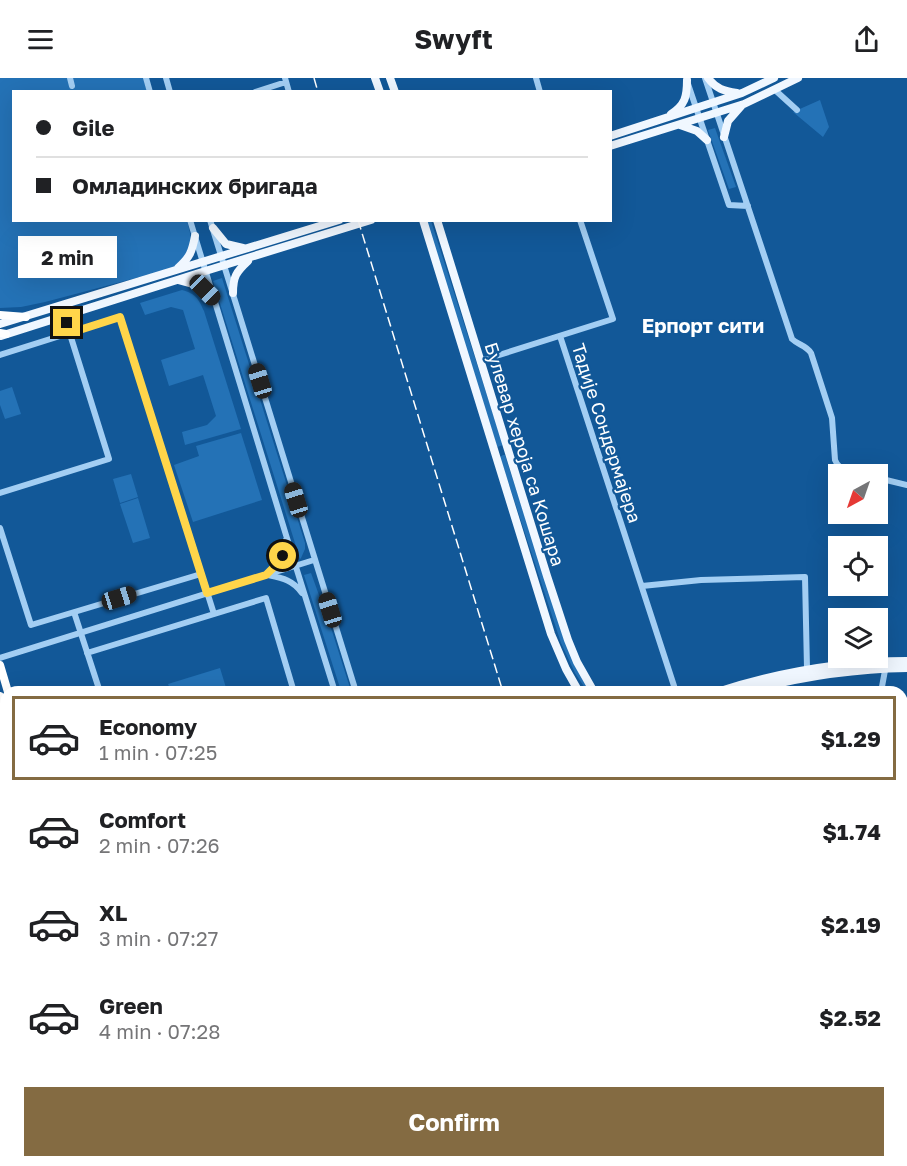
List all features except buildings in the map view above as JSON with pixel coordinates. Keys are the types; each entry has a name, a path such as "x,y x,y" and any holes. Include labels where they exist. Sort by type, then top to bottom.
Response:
{"highway":[{"path":"0,315 26,316"},
{"path":"0,665 6,686"}],"main road":[{"path":"706,78 721,90 741,93"},
{"path":"612,135 713,103 774,78"},
{"path":"612,145 744,104 798,78"},
{"path":"664,119 684,101 686,79"},
{"path":"724,136 728,121 744,104"},
{"path":"679,125 696,131 707,140"},
{"path":"0,324 329,222"},
{"path":"2,335 365,222"},
{"path":"418,222 428,235"},
{"name":"Булевар хероја са Кошара","path":"424,222 551,634 576,686"},
{"name":"Булевар хероја са Кошара","path":"439,222 441,235 568,640 591,686"},
{"path":"212,224 226,244 247,249"},
{"path":"174,271 189,257 195,236"},
{"path":"233,293 234,277 251,258"},
{"path":"177,280 200,285 214,299"},
{"path":"495,453 502,453 508,449"},
{"path":"888,665 907,661"},
{"path":"888,665 907,668"},
{"path":"736,686 807,668 828,666"},
{"path":"771,686 810,676 865,668"}],"street":[{"path":"70,78 72,86"},
{"path":"706,78 792,339 806,347 811,353 832,418 836,464"},
{"path":"686,79 729,205 747,206"},
{"path":"260,90 285,80"},
{"path":"775,90 797,110"},
{"path":"191,222 333,686"},
{"name":"Тадије Сондермајера","path":"581,222 613,319 560,336 674,686"},
{"path":"212,224 354,686"},
{"path":"0,493 109,459 64,315"},
{"path":"0,355 120,317 214,614"},
{"path":"480,361 560,336"},
{"path":"888,480 907,485"},
{"path":"0,528 31,625 201,574"},
{"path":"266,575 283,556 286,535"},
{"path":"0,658 314,560"},
{"path":"266,575 288,580 296,585 306,598"},
{"path":"642,586 693,581 805,577 807,668"},
{"path":"86,650 266,598 292,686"},
{"path":"74,612 98,686"},
{"path":"882,686 885,668"}],"shaded area":[{"path":"0,78 143,78 147,90 12,90 12,222 187,222 191,242 185,257 174,268 45,302 0,308"},
{"path":"820,100 829,127 823,137 793,112"},
{"path":"715,128 736,187 729,189 708,130"},
{"path":"426,222 431,222 503,445 497,447"},
{"path":"222,278 305,543 300,559 213,281"},
{"path":"182,290 196,297 204,311 241,429 185,445 182,432 207,425 216,416 203,375 169,386 161,360 195,349 183,310 171,307 145,315 140,303"},
{"path":"12,387 21,414 5,419 0,405 0,391"},
{"path":"241,433 262,500 193,522 174,465 199,456 196,446"},
{"path":"505,455 566,644 588,686 584,686 575,673 561,643 500,457"},
{"path":"131,474 138,497 120,503 113,479"},
{"path":"138,498 150,538 133,543 120,504"},
{"path":"311,573 349,686 339,686 304,575"},
{"path":"220,668 225,686 169,686 168,684"}],"railway":[{"path":"314,78 317,90"},
{"path":"359,222 501,686"}],"district":[{"name":"Ерпорт сити","path":"703,325"}],"route":[{"path":"67,323 70,333 120,317 207,593 266,575 283,556"}]}
